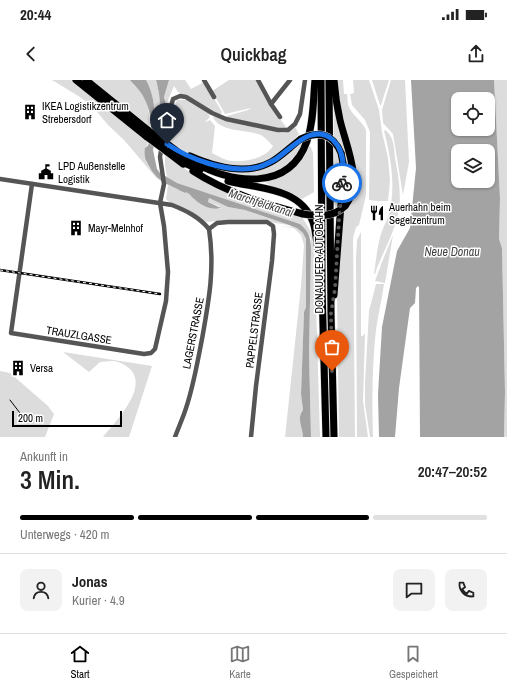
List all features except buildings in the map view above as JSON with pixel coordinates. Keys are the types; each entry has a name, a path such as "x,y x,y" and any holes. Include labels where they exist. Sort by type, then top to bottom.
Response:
{"highway":[{"path":"76,80 166,148 180,162 210,180 236,193 267,204 303,214 319,216 339,212 345,206 351,195 353,178 338,111 334,80"},
{"path":"86,80 148,134"},
{"path":"175,150 201,166 232,177 255,180 271,177 280,173 296,160 307,140 312,122 315,80"},
{"name":"DONAUUFER AUTOBAHN","path":"321,80 322,277 326,437"},
{"name":"DONAUUFER AUTOBAHN","path":"329,80 331,313 334,437"},
{"path":"166,148 223,167 252,169 272,162 301,139 313,134 326,136 335,142 341,153 343,163 343,179 335,289 331,313"},
{"path":"180,162 216,177 236,183 283,192 298,200 307,210 313,222 322,277"}],"street":[{"path":"204,80 214,97"},
{"path":"258,80 280,117"},
{"path":"271,104 290,80"},
{"path":"160,203 164,184 160,157 172,102 176,97 186,97 212,113 226,119 278,130 288,130 296,124 300,114 305,80"},
{"path":"0,179 172,205 186,211 210,229"},
{"name":"TRAUZLGASSE","path":"32,184 11,333 144,354 151,353 155,349 166,301 168,259 160,203"},
{"name":"PAPPELSTRASSE","path":"210,229 217,223 228,222 267,222 273,226 274,234 272,261 251,437"},
{"name":"LAGERSTRASSE","path":"175,437 185,413 206,318 212,275 210,229"}],"shaded area":[{"path":"52,80 71,80 108,108 113,115 129,124 148,142 146,148 146,162 159,181 93,107 80,97"},
{"path":"90,80 130,80 146,100 150,127"},
{"path":"146,80 156,80 160,106 156,120 154,115 153,97"},
{"path":"169,80 185,80 191,89 204,82 222,112 221,114 217,114 178,92 174,86 166,105 164,97"},
{"path":"229,80 256,80 270,106 287,128 284,129 228,118 227,116 251,108 225,114 212,91"},
{"path":"337,80 343,80 344,94 347,94 349,107 366,130 366,195 359,225 356,227 353,238 355,437 339,437 337,293 341,214 349,205 354,195 356,185 353,162 341,117"},
{"path":"353,80 369,80 379,110 388,158 390,181 388,201 369,200 370,132 365,120 352,105 350,94 354,93"},
{"path":"372,80 389,80 381,105 380,105"},
{"path":"391,80 405,80 409,162 403,195 393,134 383,123 382,110"},
{"path":"494,80 507,80 507,437 504,437 505,392 502,248 499,239 500,198"},
{"path":"177,100 187,100 208,113 210,117 205,122 210,120 215,126 212,153 230,161 250,160 266,154 273,146 261,135 221,126 216,122 213,117 214,116 243,125 283,133 290,131 295,127 299,134 286,148 257,165 241,167 214,163 190,154 166,139"},
{"path":"334,109 351,178 348,196 342,206 346,170 334,137"},
{"path":"385,130 392,139 394,146 400,198 394,228 374,274 378,244 389,214 392,193 392,172"},
{"path":"304,142 287,165 279,170 261,175 251,176 222,172 199,162 253,171"},
{"path":"334,145 340,160 341,169 337,210 335,211"},
{"path":"309,146 311,147 313,153 314,192 302,199 284,190 270,187 269,184 265,183 291,170 306,153"},
{"path":"165,155 194,175 302,217 314,237 320,437 311,437 309,353 311,238 300,224 177,183 167,178"},
{"path":"168,185 188,193 194,199 210,208 221,209 219,206 208,202 209,198 228,207 245,210 289,225 255,220 203,221 166,199"},
{"path":"289,225 297,228 303,233 306,239 306,307 304,312 301,394 303,410 300,417 303,437 285,437 304,245 301,235 294,228 279,226 292,227"},
{"path":"361,232 361,336 365,333 363,401 368,437 357,437 356,260 357,240"},
{"path":"393,235 385,283 375,281 382,262"},
{"path":"376,284 384,284 375,343 372,410 373,437 370,437 365,404 365,383 369,311"},
{"path":"63,352 152,366 129,437 103,437 132,398 135,388 135,378 130,369 118,362 109,361 100,362 89,372"},
{"path":"0,371 10,373 48,406 54,414 45,437 0,437"}],"water":[{"path":"130,80 146,80 153,97 154,115 156,120 160,106 156,80 169,80 164,97 166,105 162,114 161,124 157,131 153,150 157,169 160,173 177,183 300,224 306,230 311,242 309,353 311,437 303,437 300,420 303,410 301,394 304,312 306,307 306,239 303,233 297,228 289,225 245,210 228,207 209,198 208,202 221,208 214,209 206,207 192,198 188,193 160,180 153,172 145,156 145,148 149,144 151,132 149,110 142,94"},
{"name":"Neue Donau","path":"411,80 494,80 495,92 451,92 451,136 495,136 495,100 500,198 499,239 502,248 505,392 504,437 420,437 418,286 416,288 415,303 410,308 399,388 395,437 379,437 378,394 382,327 397,251 410,228 416,168"}],"tram line":[{"path":"10,400 23,417"}],"railway":[{"path":"0,270 160,294"}],"way so far":[{"path":"332,371 331,313 335,289 337,240 342,183"}],"place":[{"name":"IKEA Logistikzentrum Strebersdorf","path":"30,112"},
{"name":"LPD Außenstelle Logistik","path":"46,172"},
{"name":"Auerhahn beim Segelzentrum","path":"377,213"},
{"name":"Mayr-Melnhof","path":"76,228"},
{"name":"Versa","path":"18,368"}],"route":[{"path":"167,144 175,150 202,161 229,168 252,169 272,162 306,136 313,134 323,135 329,137 337,144 341,153 343,163 342,183"}],"water label":[{"name":"Marchfeldkanal","path":"261,203"}]}
